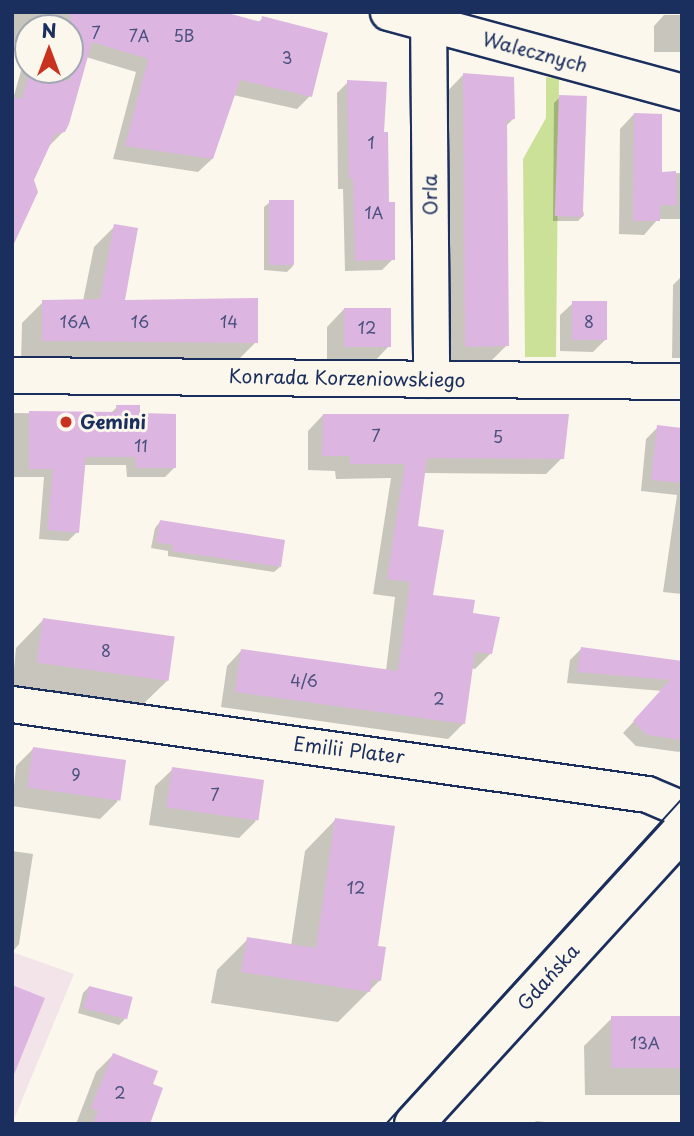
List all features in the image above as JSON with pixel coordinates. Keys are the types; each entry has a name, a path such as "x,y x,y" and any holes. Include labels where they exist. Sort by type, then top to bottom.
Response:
{"street":[{"name":"Walecznych","path":"388,12 428,18 682,92"},
{"name":"Orla","path":"428,18 431,379"},
{"name":"Konrada Korzeniowskiego","path":"12,375 682,381"},
{"name":"Emilii Plater","path":"12,704 643,793 682,809"},
{"name":"Gdańska","path":"414,1124 682,830"}],"shaded area":[{"path":"12,952 74,974 12,1124"}],"green space":[{"path":"546,77 559,79 556,357 525,357 523,159 546,118"}],"building":[{"path":"224,12 261,22 262,16 328,33 312,97 240,80 213,159 125,146 148,59 92,42 84,71 84,14 70,14"},
{"path":"463,73 514,77 515,119 507,120 509,346 465,347"},
{"path":"347,80 387,82 384,132 388,132 389,202 395,202 395,260 355,261 353,179 349,178"},
{"path":"26,84 80,84 69,124 65,132 55,134 34,180 38,192 12,248 12,97 22,99"},
{"path":"559,95 587,96 583,217 555,216"},
{"path":"634,113 662,114 662,172 676,171 677,205 660,205 660,221 633,221"},
{"path":"269,200 294,200 294,265 269,265"},
{"path":"114,224 138,228 125,300 258,298 258,343 42,341 42,300 100,299"},
{"path":"572,301 607,301 607,340 572,340"},
{"path":"344,308 391,308 391,347 344,347"},
{"path":"116,405 140,405 140,413 176,414 176,468 136,468 135,457 86,457 79,533 47,530 53,469 29,469 29,411 117,412"},
{"path":"323,414 569,414 564,459 427,458 418,526 444,530 433,595 475,600 473,613 500,617 492,654 475,652 465,724 235,692 241,649 398,671 410,582 387,579 405,464 350,464 350,456 322,456"},
{"path":"657,425 682,428 682,483 651,480"},
{"path":"160,520 285,540 281,567 172,551 173,545 156,542"},
{"path":"43,618 175,637 168,681 37,663"},
{"path":"581,647 682,661 682,740 647,735 633,721 670,680 577,672"},
{"path":"33,747 126,760 120,801 27,788"},
{"path":"172,767 264,780 258,821 166,808"},
{"path":"335,818 395,826 378,946 386,947 381,981 372,979 370,992 241,972 247,937 316,948"},
{"path":"12,985 45,998 13,1077 12,1077"},
{"path":"89,986 133,997 127,1019 83,1008"},
{"path":"611,1016 682,1016 682,1068 611,1068"},
{"path":"113,1053 158,1071 153,1084 163,1088 150,1124 93,1124 98,1111 91,1108"}],"tram line":[{"path":"386,1124 682,799"}],"place":[{"name":"Gemini","path":"66,422"}]}
